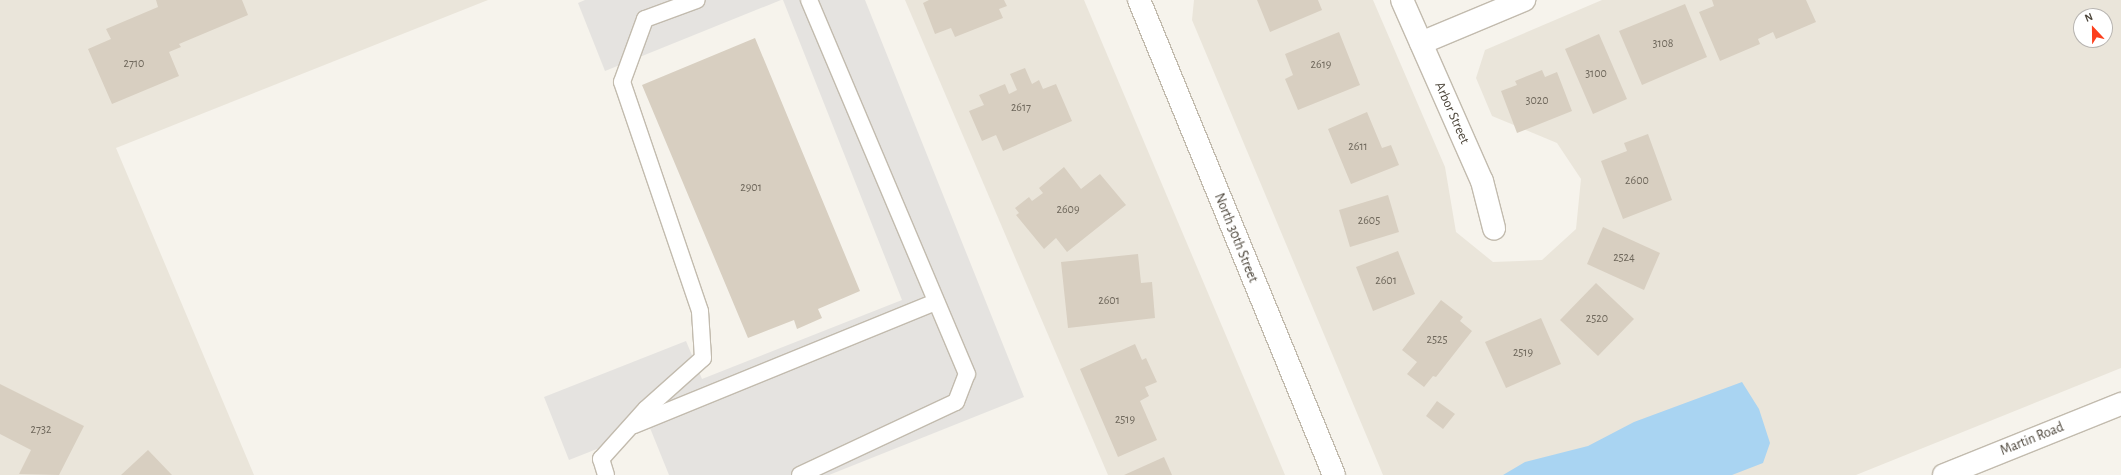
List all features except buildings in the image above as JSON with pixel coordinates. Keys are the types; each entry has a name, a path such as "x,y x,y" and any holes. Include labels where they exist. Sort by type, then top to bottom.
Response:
{"street":[{"name":"North 30th Street","path":"1139,0 1334,475"},
{"name":"Arbor Street","path":"1402,0 1482,181 1494,228"},
{"path":"1421,43 1524,0"},
{"name":"Martin Road","path":"1944,475 2121,404"}],"lane":[{"path":"606,475 601,459 630,426 703,358 700,311 622,82 645,19 697,0"},
{"path":"800,475 956,402 966,374 809,0"},
{"path":"630,426 936,302"}],"shaded area":[{"path":"0,0 488,0 116,148 254,475 0,475"},
{"path":"585,0 781,0 605,71 578,3"},
{"path":"783,0 865,0 1024,397 829,475 669,475 650,428 569,460 544,397 686,341 702,379 902,300"},
{"path":"905,0 1084,0 1285,475 1108,475"},
{"path":"1194,0 1373,0 1445,167 1456,232 1493,262 1542,260 1576,229 1581,179 1557,143 1492,116 1476,78 1485,50 1602,0 2121,0 2121,368 1856,475 1383,475 1192,20"}],"water":[{"path":"1742,382 1759,409 1770,443 1763,463 1732,475 1503,475 1525,462 1588,446 1634,422"}]}
